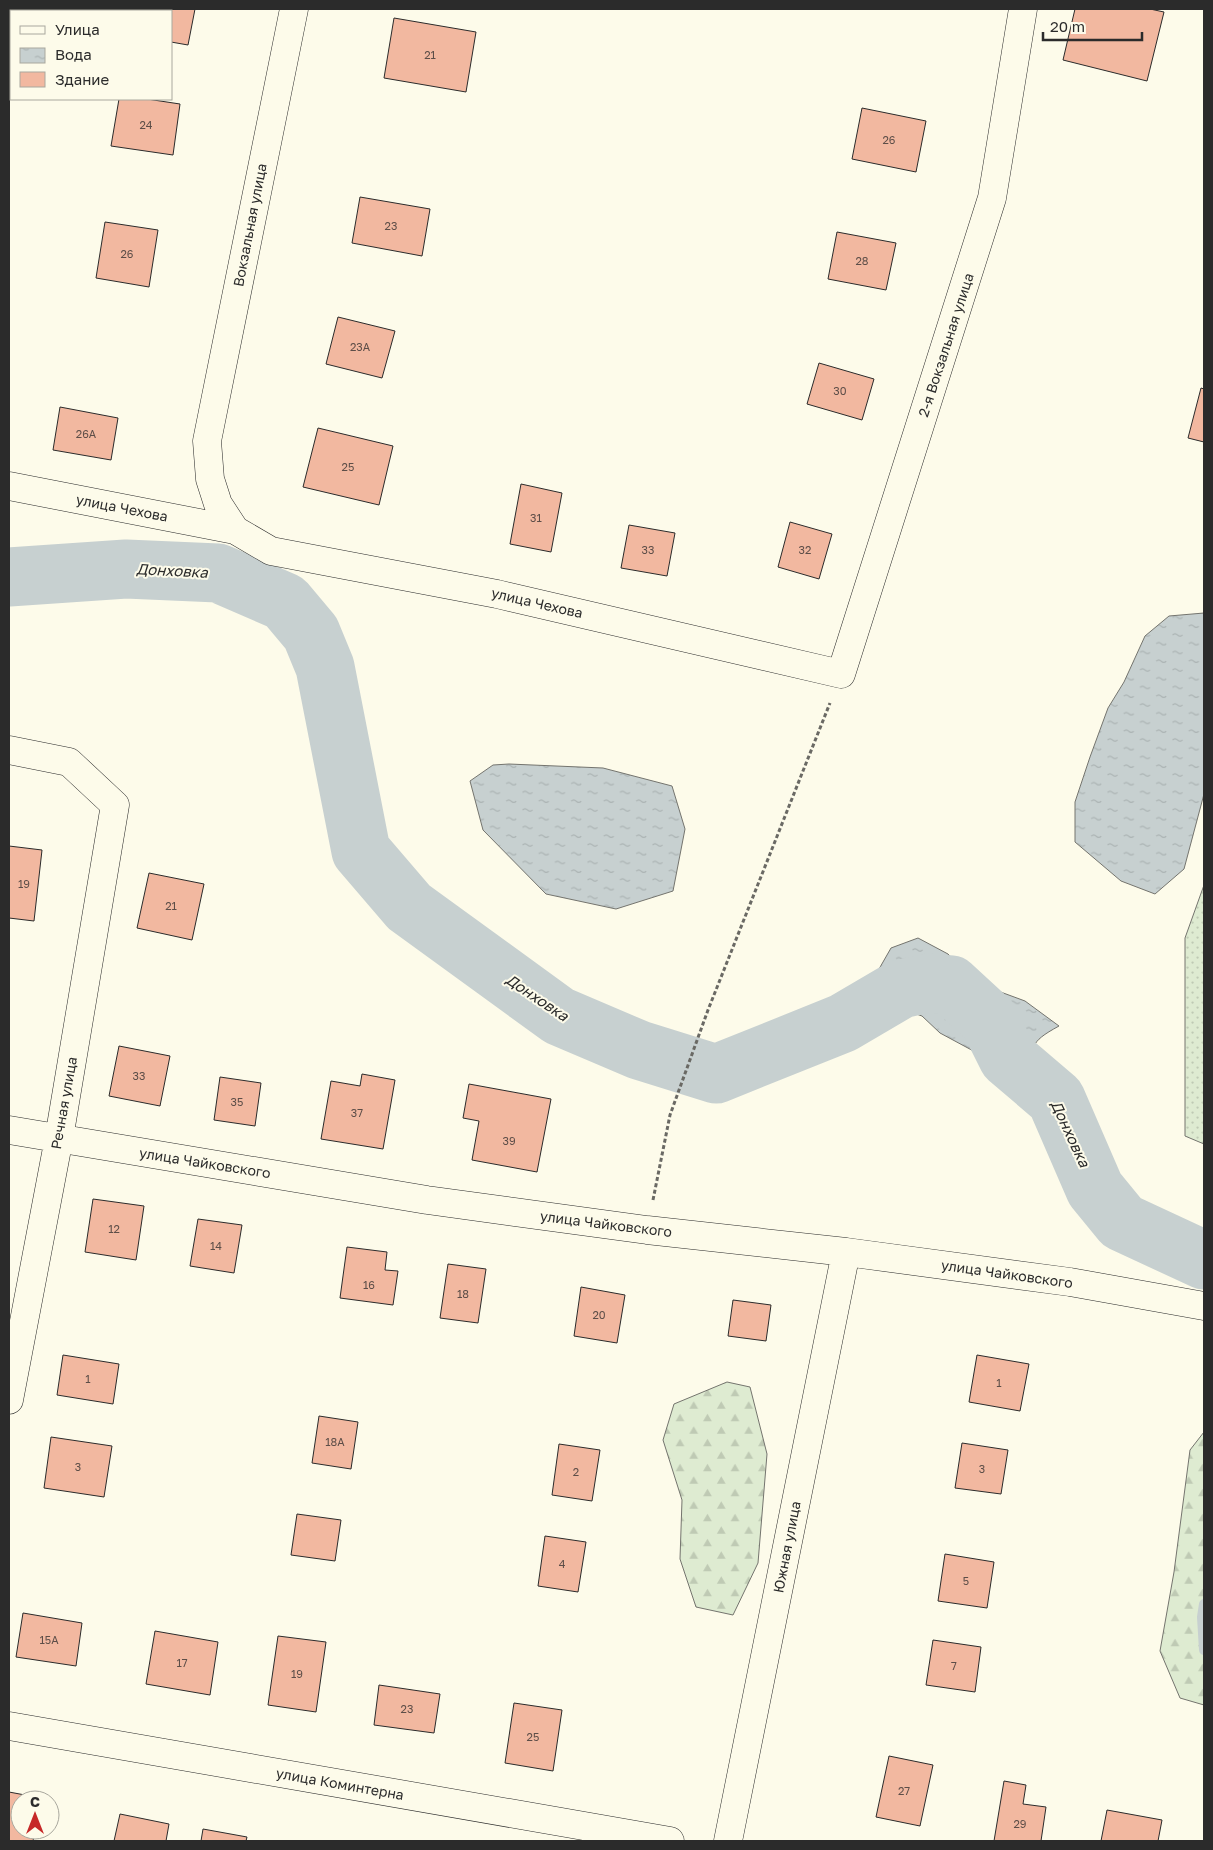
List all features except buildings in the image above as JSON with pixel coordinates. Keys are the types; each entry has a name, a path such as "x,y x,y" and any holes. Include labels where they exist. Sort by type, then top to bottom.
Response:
{"street":[{"name":"Вокзальная улица","path":"207,441 294,9"},
{"name":"2-я Вокзальная улица","path":"841,674 992,198 1024,9"},
{"name":"улица Чехова","path":"207,441 210,479 218,504 235,530"},
{"name":"улица Чехова","path":"9,486 235,530 271,551 497,594 841,674"},
{"name":"Речная улица","path":"9,750 69,762 115,805 59,1138 9,1400"},
{"name":"улица Чайковского","path":"9,1130 427,1200 647,1230 846,1252 1070,1282 1204,1306"},
{"name":"Южная улица","path":"728,1841 846,1252"},
{"name":"улица Коминтерна","path":"9,1726 670,1841"}],"path":[{"path":"647,1230 670,1115 708,1010 841,674"}],"green space":[{"path":"1204,885 1204,1144 1185,1136 1185,938"},
{"path":"727,1382 750,1387 767,1454 758,1563 733,1615 696,1607 680,1559 682,1500 663,1440 674,1404"},
{"path":"1204,1432 1204,1705 1180,1698 1160,1651 1174,1572 1190,1450"}],"water":[{"path":"1204,613 1204,794 1184,869 1155,894 1121,881 1075,842 1075,802 1108,708 1124,682 1145,636 1169,616"},
{"path":"493,765 603,768 672,786 685,829 673,891 616,909 546,894 483,830 470,781"},
{"path":"918,938 948,954 964,971 987,987 1025,1001 1059,1026 1042,1037 1034,1046 1032,1052 1032,1079 1012,1080 979,1054 940,1033 922,1016 905,1010 872,1015 864,1011 871,983 891,948"}],"waterway":[{"name":"Донховка","path":"9,577 126,569 218,573 285,602 311,633 325,667 361,851 409,907 559,1016 639,1050 716,1074 843,1023 901,989 928,983 951,985 989,1020 1008,1058 1056,1099 1095,1189 1122,1222 1204,1260"},
{"path":"1204,1604 1202,1617 1204,1650"}]}
